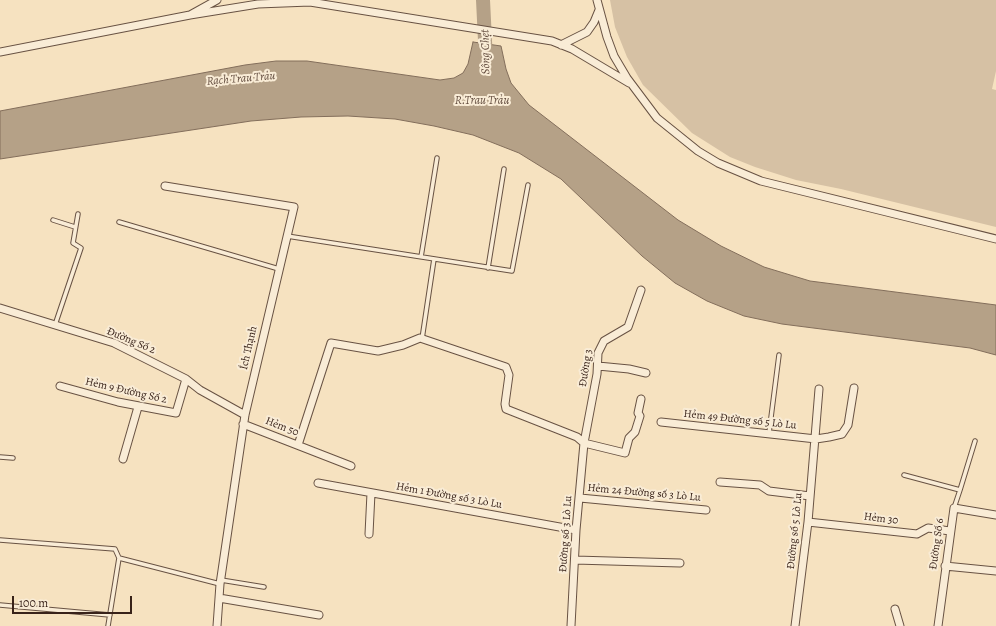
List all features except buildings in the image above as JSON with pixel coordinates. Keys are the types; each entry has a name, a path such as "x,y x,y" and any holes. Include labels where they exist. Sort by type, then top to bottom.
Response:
{"street":[{"path":"190,15 217,0"},
{"path":"597,0 614,56 631,84 657,118 698,151 725,166 761,181 996,239"},
{"path":"0,52 190,15 258,4 309,1 505,33 561,45 572,49 631,84"},
{"path":"561,45 587,32 594,22 599,9"},
{"name":"Ích Thạnh","path":"165,186 294,206 244,415 221,582 217,626"},
{"name":"Đường 3","path":"584,443 598,366 598,352 601,344 628,328 641,290"},
{"name":"Đường Số 2","path":"0,308 114,343 186,380 200,390 244,415"},
{"path":"298,445 331,342 378,351 403,346 422,339 506,367 509,375 504,404 506,409 577,437 584,443 626,453 629,438 635,432 640,416 638,413 641,399"},
{"path":"598,366 629,369 646,373"},
{"name":"Hẻm 9 Đường Số 2","path":"60,386 138,406 176,413 186,380"},
{"name":"Hẻm 49 Đường số 5 Lò Lu","path":"661,422 816,439 840,435 848,426 854,388"},
{"name":"Đường số 5 Lò Lu","path":"795,626 808,522 819,389"},
{"path":"123,459 138,406"},
{"name":"Hẻm 50","path":"243,424 351,466"},
{"name":"Đường số 3 Lò Lu","path":"571,626 576,560 576,530 584,443"},
{"path":"720,482 760,485 769,491 810,496"},
{"name":"Hẻm 1 Đường số 3 Lò Lu","path":"318,483 576,530"},
{"path":"369,534 371,493"},
{"name":"Hẻm 24 Đường số 3 Lò Lu","path":"580,498 706,510"},
{"name":"Đường Số 6","path":"938,626 954,508 996,515"},
{"name":"Hẻm 30","path":"808,522 917,534 928,528 950,531"},
{"path":"576,560 680,563"},
{"path":"945,566 996,571"},
{"path":"219,598 319,615"},
{"path":"895,609 900,626"}],"lane":[{"path":"420,257 437,158"},
{"path":"488,268 504,170"},
{"path":"287,236 508,272 513,270 528,185"},
{"path":"55,326 81,248 73,243 78,214"},
{"path":"53,220 76,227"},
{"path":"119,222 279,269"},
{"path":"422,339 434,259"},
{"path":"769,433 779,355"},
{"path":"954,508 975,441"},
{"path":"0,457 13,458"},
{"path":"904,475 960,490"},
{"path":"0,540 115,549 119,558 108,626"},
{"path":"119,558 221,582 264,587"},
{"path":"0,605 110,615"}],"shaded area":[{"path":"610,0 996,0 996,71 992,89 996,90 996,227 841,189 796,180 755,167 730,157 692,133 643,85 627,57 615,27"}],"water":[{"name":"R.Trau Trảu","path":"473,42 501,46 511,83 529,105 678,220 721,246 764,267 810,281 996,305 996,355 970,348 782,324 744,316 707,301 675,283 642,256 561,179 519,153 473,135 434,126 395,119 348,116 301,117 251,121 0,159 0,111 245,65 276,61 307,61 440,80 454,78 463,73 468,64"}],"waterway":[{"name":"Sông Chẹt","path":"483,0 486,61"}],"water label":[{"name":"Rạch Trau Trảu","path":"241,79"}]}
